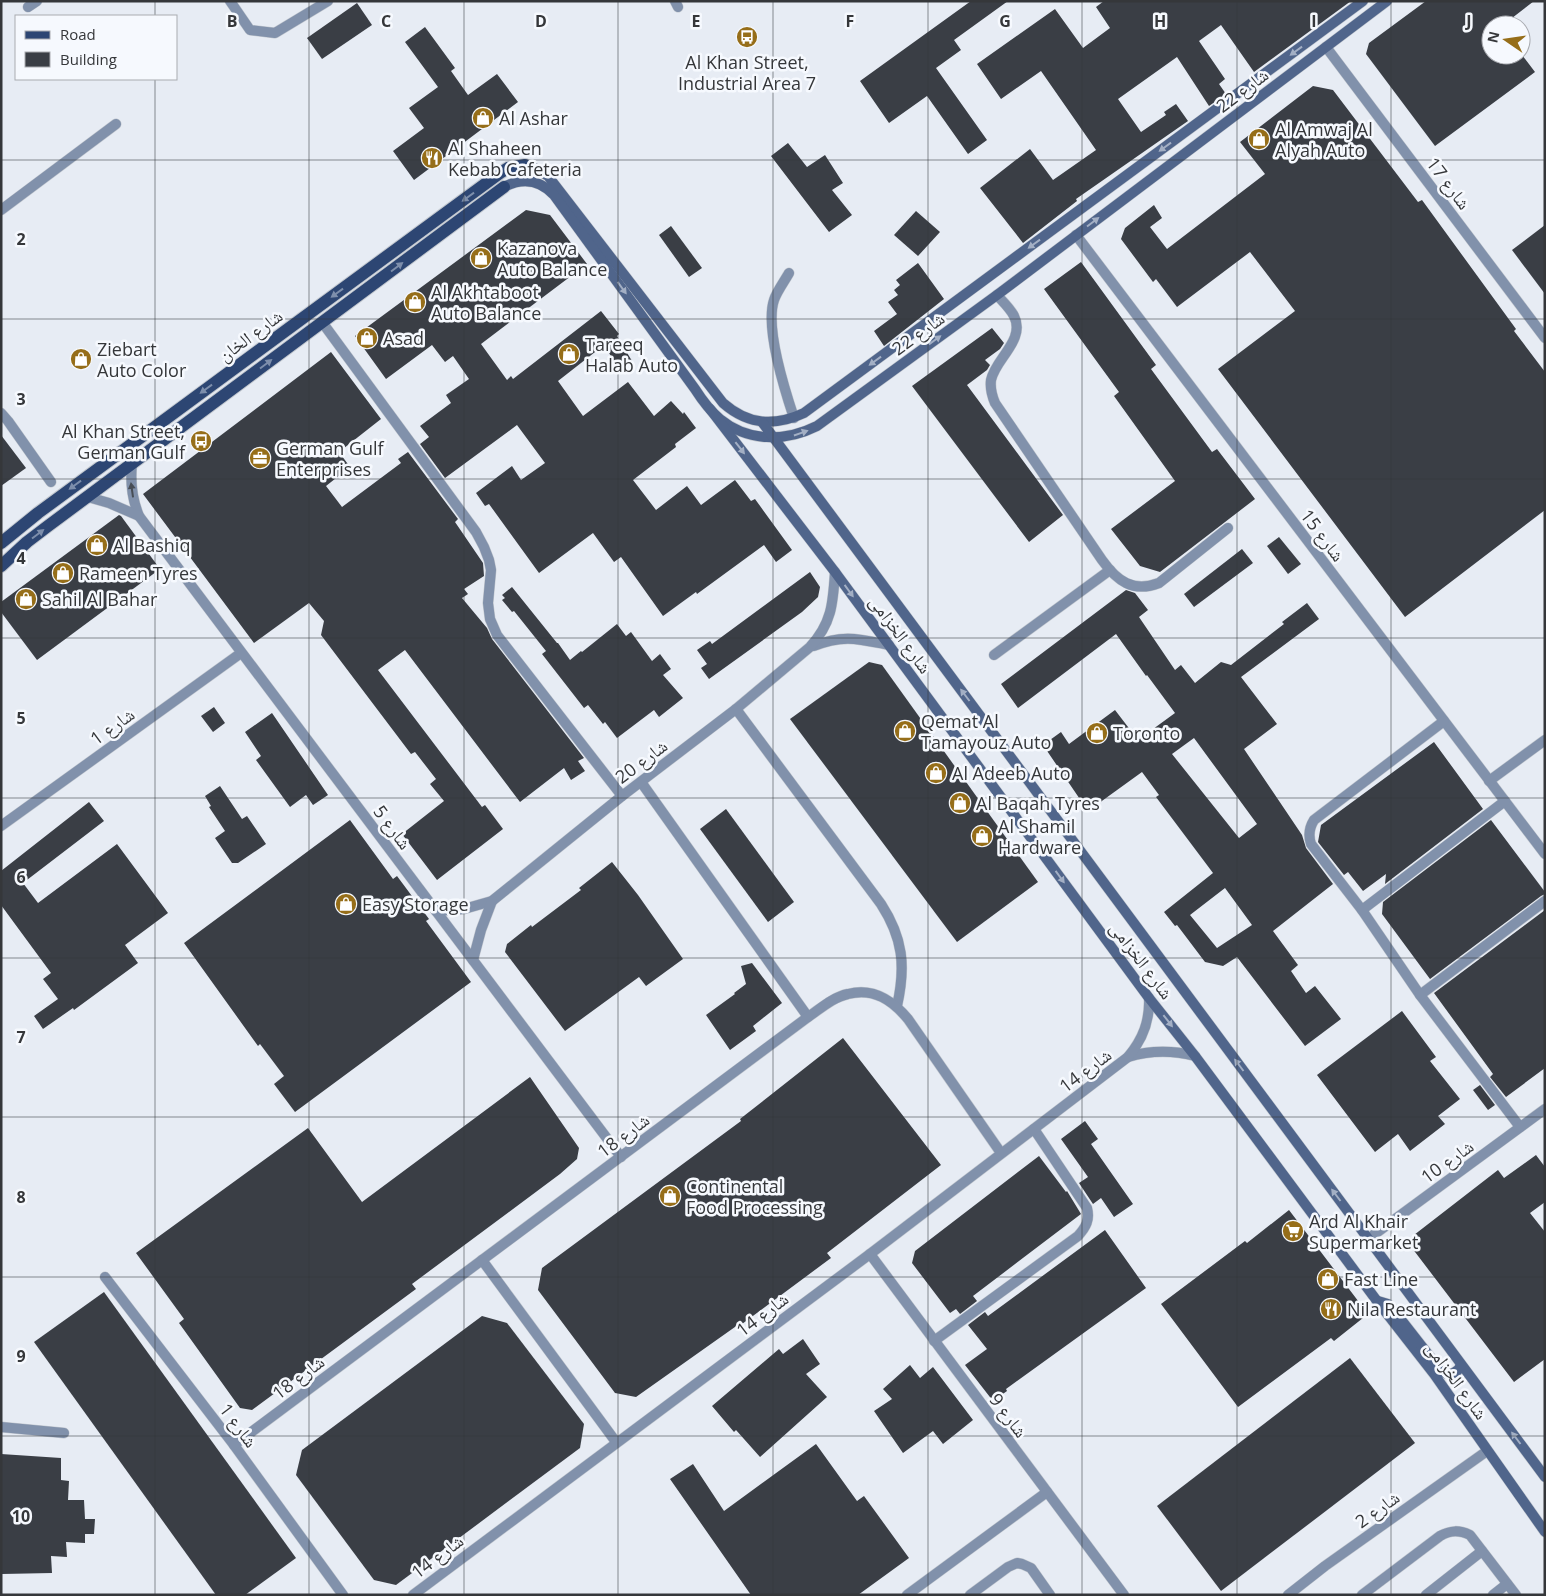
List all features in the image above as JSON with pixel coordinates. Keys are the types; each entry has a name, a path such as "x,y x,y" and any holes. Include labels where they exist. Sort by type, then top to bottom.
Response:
{"main road":[{"name":"شارع الخان","path":"1,543 38,513 500,173 508,168 525,165"},
{"name":"شارع الخان","path":"1,566 27,542 504,187"}],"street":[{"path":"230,1 250,30 275,33 328,1"},
{"name":"شارع 22","path":"525,165 548,176 723,403 740,416 762,422 794,418 804,413 1363,1"},
{"name":"شارع 22","path":"504,187 519,181 534,182 542,184 554,195 710,410 724,422 751,435 774,438 796,435 817,426 997,295 1387,1"},
{"name":"شارع 17","path":"1326,47 1545,338"},
{"path":"1,210 116,124"},
{"name":"شارع 15","path":"1076,235 1545,854"},
{"path":"789,273 774,301 772,316 779,367 794,418"},
{"path":"997,295 1014,315 1017,329 1012,342 994,371 992,396 1110,570 1124,583 1149,587 1159,583 1228,528"},
{"path":"322,322 484,547 490,565 488,603 490,619 497,634 622,796"},
{"name":"شارع الخزامى","path":"710,410 835,572 1149,998 1195,1056 1377,1301 1434,1374 1545,1532"},
{"path":"1,414 51,482"},
{"name":"شارع الخزامى","path":"762,422 1545,1477"},
{"name":"شارع 5","path":"132,464 131,485 139,516 622,1157"},
{"name":"شارع 5","path":"88,497 109,503 139,516"},
{"path":"994,656 1110,570"},
{"name":"شارع 20","path":"436,911 464,909 492,901 622,796 736,709 810,648 820,636 831,614 834,602 835,572"},
{"name":"شارع 20","path":"810,648 834,639 846,638 889,645"},
{"name":"شارع 1","path":"1,826 241,653"},
{"path":"736,709 892,921 898,937 901,954 901,989 897,1006"},
{"path":"1444,721 1318,817 1311,824 1309,834 1311,844 1362,910 1420,994 1520,1127"},
{"path":"1489,781 1545,740"},
{"path":"641,782 808,1017"},
{"path":"1362,910 1504,801"},
{"path":"473,960 481,930 492,901"},
{"path":"1420,994 1545,901"},
{"name":"شارع 18","path":"234,1445 832,1000 848,994 866,992 882,996 897,1006 914,1027 1001,1153"},
{"name":"شارع 14","path":"413,1595 870,1254 1128,1057 1137,1047 1145,1030 1150,1011 1149,998"},
{"name":"شارع 14","path":"1128,1057 1142,1053 1162,1051 1182,1052 1195,1056"},
{"name":"شارع 10","path":"1368,1239 1545,1109"},
{"path":"934,1341 1078,1236 1086,1226 1088,1220 1087,1208 1034,1129"},
{"name":"شارع 9","path":"870,1254 1124,1595"},
{"path":"482,1260 616,1442"},
{"name":"شارع 1","path":"106,1277 234,1445 343,1595"},
{"path":"1377,1301 1388,1304 1392,1308 1442,1372 1454,1373 1461,1365"},
{"path":"1,1427 64,1433"},
{"name":"شارع 2","path":"1288,1595 1333,1560 1487,1451"},
{"path":"907,1595 1047,1492"},
{"path":"1362,1595 1447,1532 1454,1530 1470,1535 1516,1595"},
{"path":"1426,1595 1482,1551"},
{"path":"970,1595 1008,1567 1017,1563 1031,1568 1048,1594"},
{"path":"1493,1595 1507,1584"}],"building":[{"path":"971,1 1008,1 954,40 961,50 936,68 987,140 968,154 927,96 889,123 860,81"},
{"path":"1104,1 1351,1 1254,72 1221,25 1199,41 1225,79 1219,84 1226,94 1209,106 1177,57 1118,99 1141,132 1166,115 1164,112 1176,104 1188,121 1076,199 1077,201 1023,243 980,188 1030,149 1053,180 1096,150 1041,71 1001,99 977,64 1055,9 1083,48 1110,28 1096,7"},
{"path":"1426,1 1534,1 1516,15 1481,15 1481,65 1530,65 1535,72 1435,146 1366,54 1369,43"},
{"path":"357,3 372,25 322,59 307,38"},
{"path":"425,27 455,68 451,71 468,95 497,74 518,102 414,180 393,151 424,128 409,108 438,87 405,42"},
{"path":"1313,86 1333,90 1418,202 1422,200 1545,372 1545,510 1405,617 1218,369 1295,311 1250,252 1177,307 1156,279 1153,282 1121,239 1125,228 1154,205 1162,218 1150,227 1167,249 1265,174 1240,142"},
{"path":"788,143 807,167 825,155 843,183 832,190 852,215 829,232 771,156"},
{"path":"526,210 550,215 587,264 481,344 507,380 511,376 513,379 601,311 619,334 617,336 632,361 619,369 604,345 558,381 583,416 628,382 654,416 671,401 683,414 684,412 696,428 675,444 676,447 633,480 656,510 687,486 701,505 735,480 751,501 755,499 792,550 776,562 764,545 697,594 696,592 663,616 621,557 614,562 593,533 539,573 489,504 485,506 476,493 512,466 521,480 545,463 517,425 445,478 420,444 429,437 420,426 451,403 446,395 469,379 453,356 445,362 432,345 386,379 355,336"},
{"path":"916,211 940,232 918,256 894,235"},
{"path":"1545,225 1545,294 1512,250"},
{"path":"671,226 702,268 689,277 659,235"},
{"path":"1081,262 1156,365 1151,369 1212,452 1217,449 1255,499 1160,572 1140,566 1111,529 1175,481 1114,396 1119,392 1044,289"},
{"path":"918,263 944,299 884,346 874,331 897,314 888,302 898,295 894,290 900,285 896,280"},
{"path":"992,328 1004,343 1000,349 985,360 990,365 987,370 967,385 1063,515 1029,542 912,386"},
{"path":"331,352 381,419 339,452 350,467 326,486 342,507 401,463 398,459 408,452 458,519 455,522 483,563 484,576 464,589 468,594 462,598 487,628 492,639 584,758 578,761 585,771 571,780 564,768 520,802 405,650 378,670 482,807 485,805 503,829 437,880 402,834 444,801 430,784 436,779 415,752 411,754 321,635 324,621 309,603 254,643 143,494"},
{"path":"1,435 26,468 1,486"},
{"path":"119,515 160,569 37,660 1,612 1,602"},
{"path":"1279,537 1301,564 1288,574 1267,546"},
{"path":"1242,549 1253,563 1194,607 1184,594"},
{"path":"810,572 820,587 818,597 802,612 709,679 701,668 707,664 697,650 710,641 712,644"},
{"path":"512,587 570,660 617,624 626,636 631,632 652,661 660,654 671,669 663,675 683,698 659,717 654,710 617,738 605,722 603,724 588,705 584,708 542,654 546,651 514,611 512,612 502,600 505,598 502,595"},
{"path":"1126,590 1135,593 1148,610 1139,617 1175,670 1181,665 1195,683 1221,662 1231,665 1284,624 1282,622 1307,603 1319,619 1241,677 1277,724 1244,749 1302,835 1306,848 1333,884 1273,931 1298,965 1291,971 1306,993 1315,986 1341,1019 1305,1046 1237,957 1223,966 1205,962 1177,925 1175,926 1164,912 1213,873 1156,797 1159,795 1142,772 1088,811 1043,745 1061,732 1069,744 1115,710 1138,740 1175,713 1116,634 1018,708 1001,684","holes":["1194,738 1257,824 1239,838 1172,754","1225,888 1252,925 1217,948 1190,915"]},
{"path":"869,662 882,665 1038,882 957,942 790,719"},
{"path":"214,707 225,723 213,732 201,716"},
{"path":"272,713 328,795 313,805 306,795 290,807 256,760 261,756 245,732"},
{"path":"1434,742 1483,809 1385,884 1386,874 1363,891 1348,872 1344,875 1318,842 1321,825"},
{"path":"220,786 242,819 247,816 266,844 238,863 232,863 215,838 225,831 209,807 211,806 205,796"},
{"path":"89,802 104,821 23,883 38,903 117,844 168,913 125,945 138,963 74,1010 73,1008 43,1029 34,1016 58,999 43,979 51,973 1,905 1,871"},
{"path":"726,809 794,902 768,922 700,829"},
{"path":"350,820 393,879 397,876 429,919 426,921 471,982 295,1112 274,1084 284,1076 260,1044 258,1046 184,943"},
{"path":"1491,820 1545,894 1430,979 1382,914 1383,902"},
{"path":"612,862 683,959 646,986 639,977 565,1031 505,952 507,944 581,890 579,888"},
{"path":"1545,910 1545,1068 1506,1097 1490,1077 1493,1074 1434,993"},
{"path":"752,963 782,1003 753,1026 756,1031 730,1050 706,1015 746,984 741,966"},
{"path":"1402,1011 1436,1057 1430,1061 1460,1099 1438,1116 1445,1124 1410,1151 1398,1134 1375,1152 1317,1075"},
{"path":"843,1038 941,1165 827,1253 831,1258 742,1324 742,1322 636,1397 615,1393 538,1290 542,1268 741,1121 740,1119"},
{"path":"530,1077 579,1148 577,1159 560,1174 412,1284 416,1289 252,1410 240,1408 179,1323 184,1319 136,1253 308,1128 362,1202"},
{"path":"1480,1085 1495,1105 1488,1110 1473,1090"},
{"path":"1085,1121 1098,1139 1091,1144 1133,1204 1114,1217 1101,1198 1093,1204 1079,1183 1088,1177 1061,1139"},
{"path":"1536,1155 1545,1167 1545,1202 1530,1213 1545,1232 1545,1359 1514,1382 1412,1248 1414,1235 1498,1170 1504,1178"},
{"path":"1039,1156 1067,1191 1081,1214 973,1296 977,1301 960,1314 956,1309 950,1313 912,1263 915,1251"},
{"path":"1289,1210 1368,1314 1334,1341 1331,1338 1238,1407 1161,1304 1245,1241 1247,1243"},
{"path":"1105,1230 1146,1288 1006,1389 1007,1391 993,1401 965,1365 987,1349 968,1325 985,1312 988,1316"},
{"path":"104,1292 296,1558 245,1595 216,1595 34,1342"},
{"path":"482,1316 507,1323 584,1424 580,1448 396,1585 374,1580 296,1475 302,1450"},
{"path":"803,1339 820,1364 806,1374 827,1397 760,1457 736,1430 734,1432 712,1406 779,1349 783,1354"},
{"path":"1350,1358 1415,1443 1221,1591 1157,1506"},
{"path":"910,1365 920,1378 933,1367 973,1420 943,1444 933,1431 903,1453 874,1411 892,1399 883,1389"},
{"path":"816,1444 857,1501 864,1496 909,1558 858,1595 751,1595 670,1479 693,1464 724,1511"},
{"path":"1,1454 61,1458 61,1480 69,1481 68,1500 84,1500 85,1519 95,1519 94,1534 85,1534 85,1543 66,1542 67,1557 51,1556 52,1573 2,1574"}],"place":[{"name":"Al Khan Street, Industrial Area 7","path":"747,37"},
{"name":"Al Ashar","path":"483,118"},
{"name":"Al Amwaj Al Alyah Auto","path":"1259,139"},
{"name":"Al Shaheen Kebab Cafeteria","path":"432,158"},
{"name":"Kazanova Auto Balance","path":"481,258"},
{"name":"Al Akhtaboot Auto Balance","path":"415,302"},
{"name":"Asad","path":"367,338"},
{"name":"Tareeq Halab Auto","path":"569,354"},
{"name":"Ziebart Auto Color","path":"81,359"},
{"name":"Al Khan Street, German Gulf","path":"201,441"},
{"name":"German Gulf Enterprises","path":"260,458"},
{"name":"Al Bashiq","path":"97,545"},
{"name":"Rameen Tyres","path":"63,573"},
{"name":"Sahil Al Bahar","path":"26,599"},
{"name":"Qemat Al Tamayouz Auto","path":"905,731"},
{"name":"Toronto","path":"1097,733"},
{"name":"Al Adeeb Auto","path":"936,773"},
{"name":"Al Baqah Tyres","path":"960,803"},
{"name":"Al Shamil Hardware","path":"982,836"},
{"name":"Easy Storage","path":"346,904"},
{"name":"Continental Food Processing","path":"670,1196"},
{"name":"Ard Al Khair Supermarket","path":"1293,1231"},
{"name":"Fast Line","path":"1328,1279"},
{"name":"Nila Restaurant","path":"1331,1309"}]}
